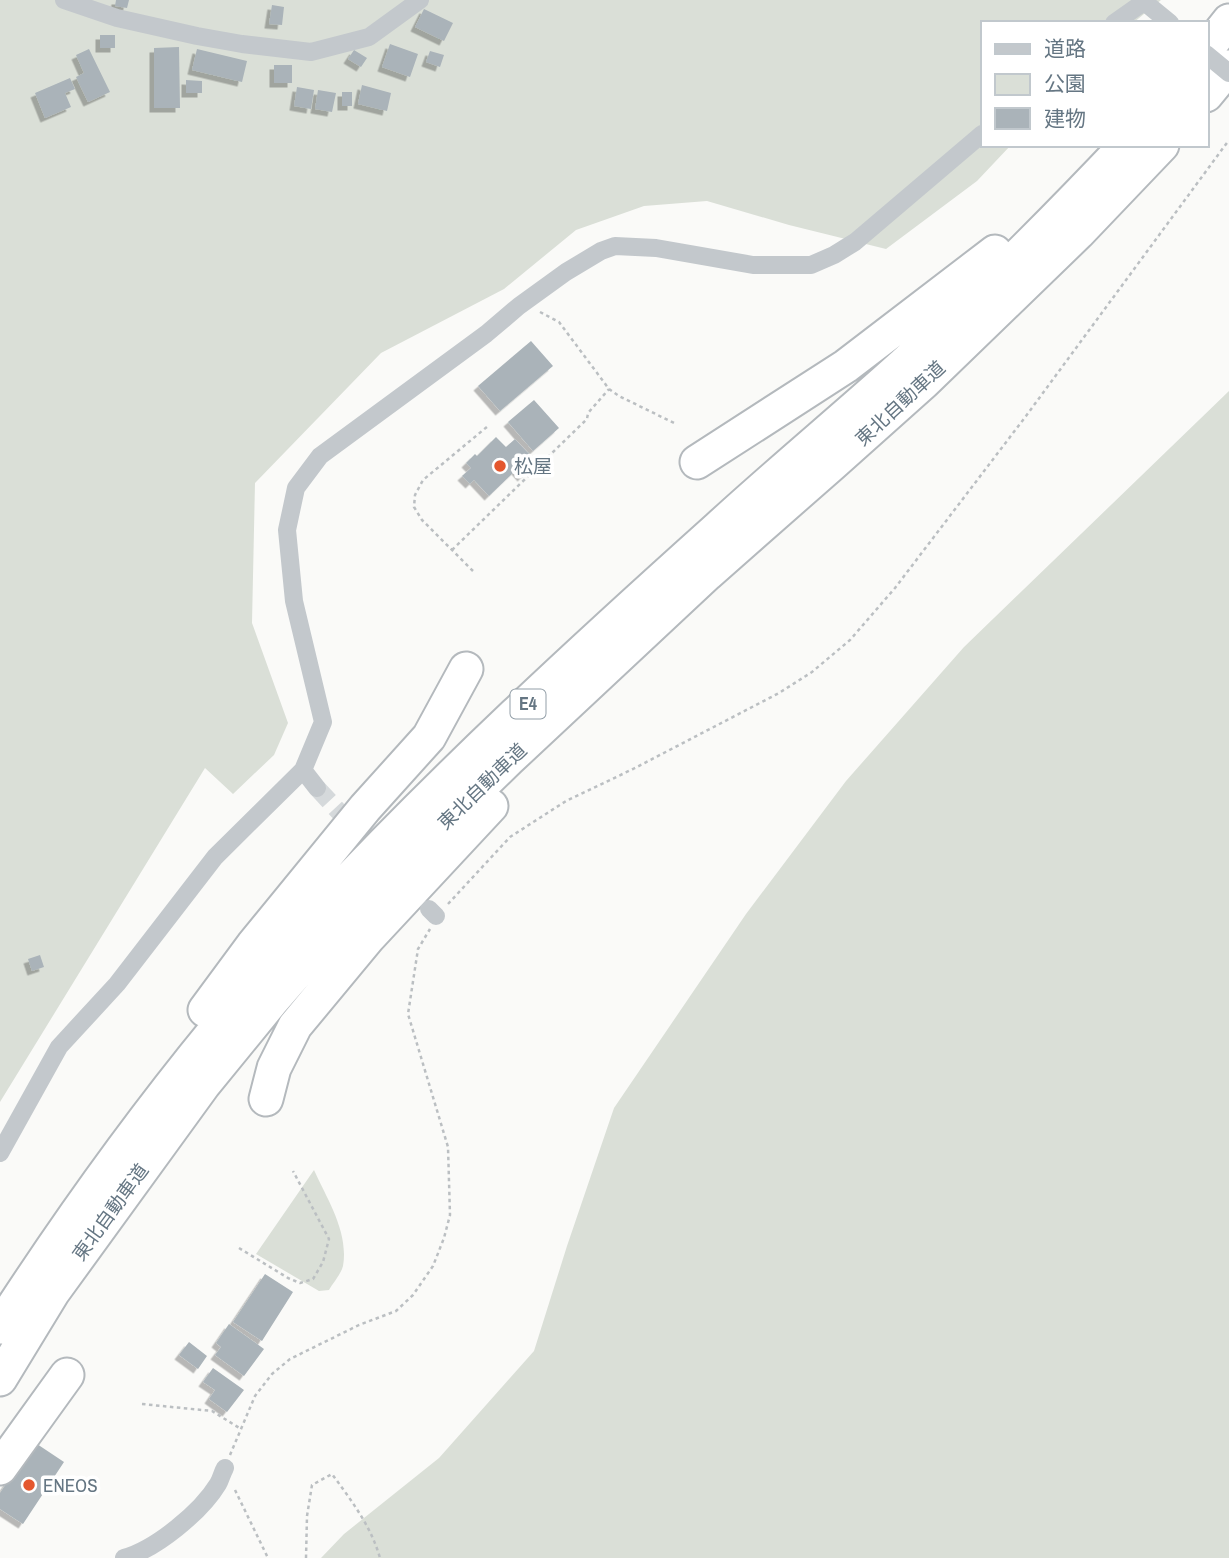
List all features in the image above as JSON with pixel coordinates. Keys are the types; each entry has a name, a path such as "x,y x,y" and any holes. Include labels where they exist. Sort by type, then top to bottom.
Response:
{"highway":[{"path":"1208,49 1229,21"},
{"path":"1208,93 1229,67"},
{"path":"696,462 846,366 962,278 1125,147"},
{"name":"東北自動車道","path":"0,1327 123,1149 184,1069 251,987 319,911 490,739 615,621 905,363 1060,215 1125,147"},
{"name":"東北自動車道","path":"0,1379 53,1292 204,1084 337,926 509,759 707,574 943,363 1078,233 1160,147"},
{"path":"266,1099 274,1068 296,1026 368,938 707,574"},
{"path":"31,1279 183,1041 253,945 365,808 429,737 466,669"},
{"path":"0,1468 67,1375"}],"street":[{"path":"64,0 117,18 197,36 311,52 369,37 420,0"},
{"path":"1117,21 1147,4 1168,21"},
{"path":"1208,54 1229,73"},
{"path":"0,1153 59,1047 117,984 215,857 303,770 323,722 294,601 287,530 296,488 320,456 486,334 520,305 601,251 615,246 656,248 753,265 811,265 855,242 981,135"},
{"path":"303,770 317,788"},
{"path":"124,1558 156,1544 197,1509 218,1483 225,1468"}],"path":[{"path":"268,1558 225,1468 255,1396 272,1374 290,1359 359,1325 397,1311 414,1296 433,1266 450,1215 449,1147 408,1014 418,949 433,913 510,837 566,802 779,693 812,672 850,640 895,588 1026,416 1229,140"},
{"path":"520,305 559,322 609,389 676,425"},
{"path":"452,550 587,419 588,412 609,389"},
{"path":"473,571 422,520 414,507 415,495 423,480 488,426"},
{"path":"239,1248 288,1279 300,1283 313,1279 323,1262 329,1239 293,1171"},
{"path":"142,1404 212,1411 241,1429"},
{"path":"306,1558 307,1516 312,1485 332,1474 363,1517 380,1558"}],"green space":[{"path":"0,0 1161,0 1135,21 981,21 981,147 1009,147 977,181 886,249 707,201 644,206 576,230 504,289 381,353 255,483 252,623 288,723 274,755 233,794 205,768 0,1102"},
{"path":"1229,391 1229,1558 321,1558 344,1534 439,1458 534,1351 614,1108 746,914 846,781 964,647"},
{"path":"314,1170 336,1216 344,1253 341,1272 329,1290 319,1291 256,1254"}],"building":[{"path":"116,0 129,0 127,8 115,6"},
{"path":"272,5 284,7 282,25 269,24"},
{"path":"424,9 453,23 444,41 415,27"},
{"path":"100,35 115,35 115,48 100,48"},
{"path":"390,44 418,54 410,77 382,67"},
{"path":"179,47 180,108 154,108 154,48"},
{"path":"89,49 110,92 88,102 76,77 84,73 76,55"},
{"path":"197,49 247,61 242,82 192,70"},
{"path":"354,50 367,58 361,67 348,59"},
{"path":"430,51 444,55 440,67 426,62"},
{"path":"274,65 292,65 292,83 274,83"},
{"path":"70,78 75,89 65,93 71,107 45,118 35,93"},
{"path":"186,80 202,81 202,93 186,93"},
{"path":"362,85 391,93 387,111 358,104"},
{"path":"297,87 314,90 311,109 294,106"},
{"path":"318,90 336,93 332,112 315,109"},
{"path":"342,92 352,92 352,106 342,106"},
{"path":"531,341 553,366 500,411 478,386"},
{"path":"534,400 559,428 533,451 508,422"},
{"path":"496,437 506,447 515,439 530,455 524,461 531,468 522,477 516,470 489,496 474,480 470,484 462,476 471,468 466,463"},
{"path":"40,955 44,967 32,971 28,959"},
{"path":"265,1274 293,1292 262,1341 233,1322"},
{"path":"229,1324 264,1349 244,1376 215,1355 221,1347 216,1343"},
{"path":"189,1342 207,1356 198,1369 179,1355"},
{"path":"213,1368 244,1390 227,1412 209,1399 215,1390 203,1382"},
{"path":"34,1442 64,1462 23,1524 0,1509 0,1493"}],"tunnel":[{"path":"317,788 355,829"}],"place":[{"name":"松屋","path":"500,466"},
{"name":"ENEOS","path":"29,1485"}]}
